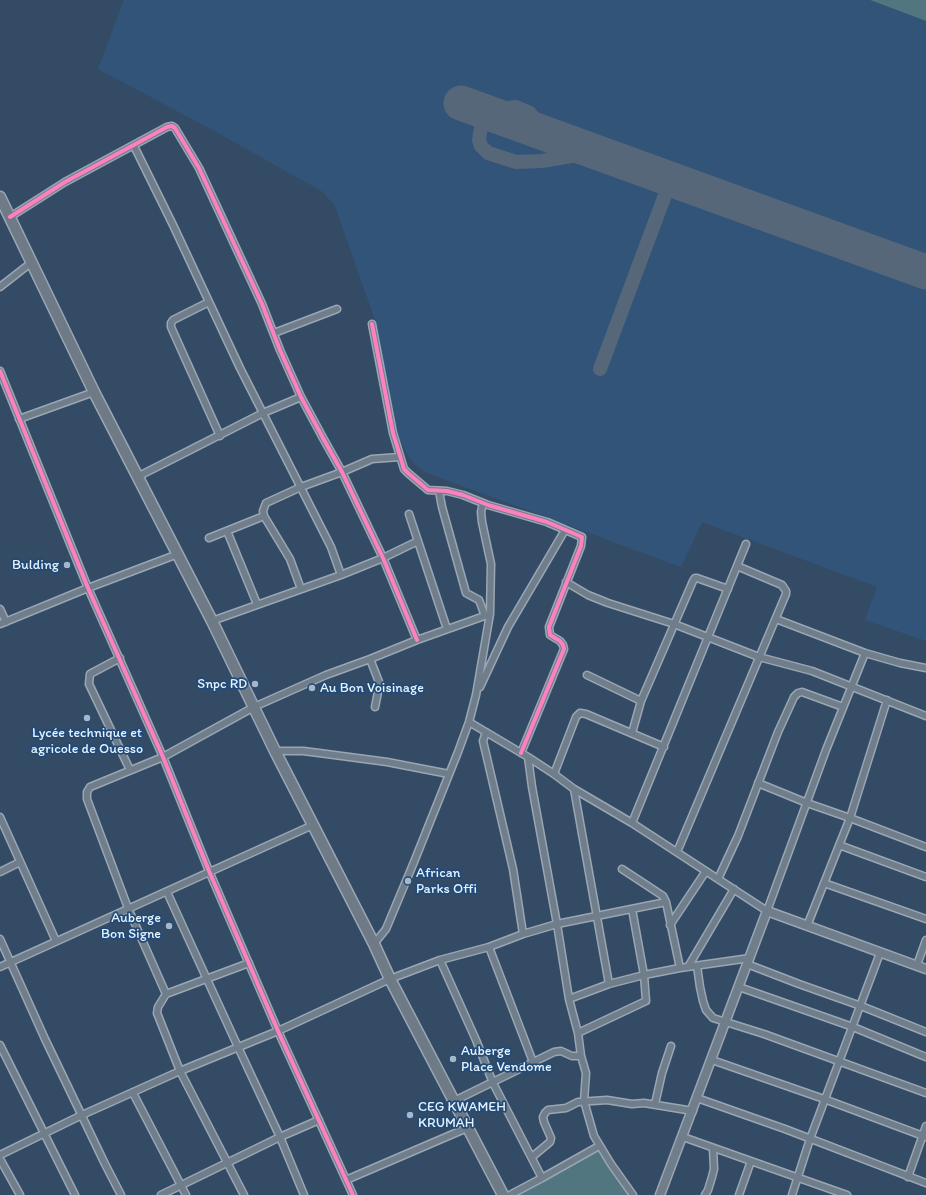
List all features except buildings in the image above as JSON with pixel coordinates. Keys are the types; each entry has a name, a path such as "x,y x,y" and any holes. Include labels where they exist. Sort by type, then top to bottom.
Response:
{"highway":[{"path":"0,197 94,392 212,621 275,750 374,944 390,979 503,1195"}],"street":[{"path":"10,217 60,185 167,127 172,126 175,128 199,168 262,304 301,397 342,472 383,558 417,640"},
{"path":"134,146 263,413 334,552 341,575"},
{"path":"0,287 32,262"},
{"path":"209,302 173,320 171,327 220,436"},
{"path":"274,333 337,308"},
{"path":"372,324 380,361 389,417 404,469 425,488 432,491 447,491 463,495 483,503 547,522 581,536 582,539 549,627 550,635 560,641 564,649 521,753"},
{"path":"0,371 88,588 163,757 209,871 278,1030 353,1195"},
{"path":"19,419 94,392"},
{"path":"137,477 263,413 301,397"},
{"path":"301,589 290,559 264,516 263,511 266,503 301,487 372,459 400,457"},
{"path":"439,491 442,508 466,593 479,600 487,615"},
{"path":"374,944 387,926 449,774 469,722 476,695 487,615 491,564 482,522 481,512 483,503"},
{"path":"409,514 446,629"},
{"path":"209,538 264,516"},
{"path":"476,695 508,627 565,530"},
{"path":"228,531 257,604"},
{"path":"212,621 341,575 383,558 418,541"},
{"path":"632,823 746,544"},
{"path":"0,609 3,623 88,588 178,554"},
{"path":"677,852 786,594 785,588 771,580 737,566"},
{"path":"632,733 641,701 695,578 728,589"},
{"path":"566,582 588,595 674,624 759,657 807,670 926,716"},
{"path":"166,994 128,908 87,800 87,792 90,787 163,757 254,707 326,675 487,615"},
{"path":"776,619 865,653 900,663 926,668"},
{"path":"660,1195 726,1023 850,687 865,653"},
{"path":"120,658 90,674 89,684 130,770"},
{"path":"370,659 379,682 375,707"},
{"path":"587,675 641,701"},
{"path":"718,879 738,836 778,732 794,697 798,693 802,692 843,707"},
{"path":"807,926 850,818 887,700"},
{"path":"554,774 576,717 580,713 586,714 664,747"},
{"path":"469,722 528,757 554,774 574,790 632,823 767,910 926,969"},
{"path":"486,732 483,741 513,869 523,934"},
{"path":"275,750 319,752 387,762 449,774"},
{"path":"528,757 569,999 586,1073 584,1101 590,1124 599,1146 633,1195"},
{"path":"758,783 807,803 926,847"},
{"path":"574,790 609,984"},
{"path":"0,818 56,941"},
{"path":"0,967 313,825"},
{"path":"839,845 926,877"},
{"path":"0,872 20,862"},
{"path":"622,869 663,896 666,902 680,968"},
{"path":"670,925 706,871"},
{"path":"824,883 926,919"},
{"path":"688,967 734,889"},
{"path":"167,892 280,1137 304,1195"},
{"path":"0,1155 82,1115 180,1071 278,1030 390,979 440,960 489,947 523,934 557,924 666,902"},
{"path":"578,1033 645,1002 647,998 632,909"},
{"path":"0,939 45,1039 121,1195"},
{"path":"917,966 926,940"},
{"path":"489,947 533,1062"},
{"path":"792,1195 824,1099 853,1027 880,953"},
{"path":"440,960 476,1040 493,1083 542,1178"},
{"path":"569,999 609,984 644,975 680,968 748,961 799,984 861,1006 926,1032"},
{"path":"244,1195 180,1071 157,1013 158,1007 166,994 249,963"},
{"path":"697,966 700,987 706,1010 713,1018 764,1034 926,1093"},
{"path":"739,987 853,1027 926,1057"},
{"path":"0,1045 75,1195"},
{"path":"655,1104 662,1074 672,1046"},
{"path":"454,1102 554,1052 561,1051 572,1056 581,1056"},
{"path":"712,1060 924,1136"},
{"path":"133,1093 186,1195"},
{"path":"697,1098 926,1183"},
{"path":"532,1157 550,1142 543,1117 548,1110 566,1108 578,1102 607,1100 632,1104 655,1104 693,1111"},
{"path":"161,1195 227,1162 319,1120"},
{"path":"908,1177 924,1136 926,1126"},
{"path":"346,1180 467,1128"},
{"path":"683,1136 847,1195"},
{"path":"510,1195 599,1146"},
{"path":"705,1195 713,1173 713,1148"},
{"path":"0,1158 20,1195"},
{"path":"739,1195 751,1161"}],"shaded area":[{"path":"124,0 870,0 926,21 926,641 865,620 877,587 702,522 681,567 427,473 415,465 408,456 399,438 375,320 335,206 323,192 209,128 98,69"}],"green space":[{"path":"870,0 926,0 926,21"},
{"path":"595,1151 601,1152 629,1195 518,1195 572,1166"}],"taxiway":[{"path":"544,133 530,113 516,107 499,109 487,117 482,124 479,140 481,146 488,153 516,162 542,161 589,153 601,153"},
{"path":"600,369 671,179"}],"runway":[{"path":"461,103 926,272"}],"cycle path":[{"path":"10,217 65,182 167,127 172,126 175,128 199,168 262,304 301,397 342,472 383,558 417,640"},
{"path":"372,324 393,433 404,469 428,490 447,491 463,495 488,505 547,522 582,537 581,546 549,627 550,635 560,641 564,649 521,753"},
{"path":"0,371 88,588 163,757 209,871 278,1031 353,1195"}],"place":[{"name":"Bulding","path":"67,565"},
{"name":"Snpc RD","path":"255,684"},
{"name":"Au Bon Voisinage","path":"312,688"},
{"name":"Lycée technique et agricole de Ouesso","path":"87,718"},
{"name":"African Parks Offi","path":"408,881"},
{"name":"Auberge Bon Signe","path":"169,926"},
{"name":"Auberge Place Vendome","path":"453,1059"},
{"name":"CEG KWAMEH KRUMAH","path":"410,1115"}]}
